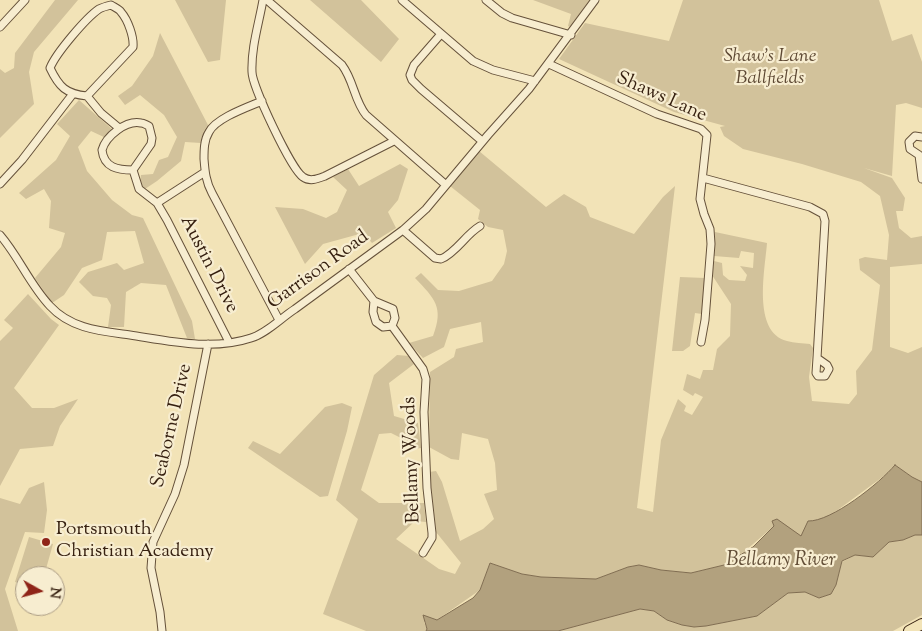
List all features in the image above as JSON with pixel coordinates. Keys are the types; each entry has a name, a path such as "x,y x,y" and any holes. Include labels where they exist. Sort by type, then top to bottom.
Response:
{"highway":[{"path":"910,631 922,624"}],"street":[{"path":"0,28 25,0"},
{"path":"263,0 252,68 254,85 296,169 303,178 310,180 325,176 394,141"},
{"path":"267,0 342,65 349,74 359,106 366,115 446,185"},
{"path":"402,0 473,61 493,70 535,81"},
{"path":"486,0 502,13 512,18 571,35"},
{"name":"Garrison Road","path":"0,235 50,307 67,321 88,329 183,342 208,344 252,338 403,230 422,213 549,64 595,0"},
{"path":"87,96 133,47 134,42 126,20 120,11 111,5 100,8 92,16 54,58 50,68 55,78 66,91 72,95 87,96 105,117 119,128"},
{"path":"441,34 414,65 410,75 420,89 482,141"},
{"name":"Shaws Lane","path":"549,64 657,114 702,129 707,135 701,207 710,229 712,244 705,320 701,342"},
{"path":"0,184 61,112 72,95"},
{"path":"262,101 226,118 216,124 209,132 204,148 205,172 209,188 279,320"},
{"path":"140,122 149,126 151,144 133,170 113,168 108,164 103,155 104,146 119,128 140,122"},
{"path":"922,137 915,136 909,142 910,149 920,153 922,179"},
{"name":"Austin Drive","path":"133,170 140,190 157,203 167,220 229,342"},
{"path":"157,203 205,172"},
{"path":"703,178 810,207 823,214 825,221 817,358"},
{"path":"403,230 435,258 441,259 450,254 472,231 480,226"},
{"path":"349,269 374,301 393,309 395,318 392,326 383,326 376,322 373,312 374,301"},
{"name":"Bellamy Woods","path":"392,326 420,364 426,379 424,412 426,483 432,538 423,553"},
{"name":"Seaborne Drive","path":"162,631 151,568 153,542 173,499 184,465 208,344"}],"green space":[{"path":"55,0 78,0 34,52 29,72 34,104 0,138 0,69 5,73 14,68 15,53"},
{"path":"175,0 226,0 220,60 208,62"},
{"path":"310,0 361,0 399,39 381,62"},
{"path":"533,0 591,0 572,28 568,26 571,14"},
{"name":"Shaw’s Lane Ballfields","path":"683,0 879,0 892,41 912,34 922,62 922,108 906,103 896,105 892,176 864,168 892,178 905,198 903,211 896,211 899,228 911,238 922,236 922,264 890,267 890,347 908,353 922,347 922,482 895,465 888,473 801,537 774,526 745,551 724,565 691,573 661,570 639,565 628,567 596,579 541,577 522,574 490,563 480,590 437,620 430,618 424,622 426,631 366,631 323,614 358,519 336,500 374,375 397,355 409,356 414,364 389,383 394,416 418,423 421,448 407,450 407,441 391,433 379,434 361,490 379,503 424,503 426,522 415,521 396,539 439,569 455,574 461,563 436,532 429,472 436,471 442,482 460,541 483,529 494,519 484,494 497,490 495,463 488,439 462,433 459,460 451,459 429,447 430,372 454,357 456,349 483,342 481,322 450,329 444,347 423,358 409,343 433,336 438,318 436,304 415,278 421,273 438,290 459,291 492,281 504,264 507,251 503,230 488,227 478,219 480,210 450,186 479,151 546,207 564,194 586,207 590,217 634,234 663,197 675,186 637,508 653,512 661,440 678,399 686,406 684,411 692,415 703,397 695,393 693,396 683,390 687,374 700,379 703,370 713,370 717,349 730,336 731,304 712,275 714,261 722,263 723,275 729,280 745,281 747,275 740,266 753,268 754,253 741,251 739,258 714,256 715,232 767,243 763,284 765,313 769,326 776,335 787,341 810,344 813,348 809,377 812,401 849,404 857,394 856,371 872,350 880,285 860,270 859,259 865,257 887,260 889,235 880,196 861,182 743,149 724,136 720,127 725,126 674,112 559,59 585,23 669,41"},
{"path":"160,33 208,125 204,131 201,143 185,142 181,161 145,189 140,183 141,175 153,174 159,160 168,157 177,137 164,115 140,95 125,105 118,96 132,86 153,56"},
{"path":"79,100 113,130 106,138 91,131 78,147 87,171 112,200 132,215 143,218 192,321 195,339 187,338 166,285 141,283 126,292 124,327 108,327 111,305 107,298 93,296 79,282 88,272 117,263 124,270 144,263 135,231 107,232 102,260 82,268 64,295 52,303 35,278 61,247 65,233 49,228 51,201 44,189 26,199 19,193 56,160 70,136 57,124"},
{"path":"400,164 408,169 398,200 388,212 396,228 372,243 363,233 323,244 305,264 275,207 303,209 326,218 337,212 347,190 333,177 348,169 359,186"},
{"path":"680,277 705,278 702,314 695,313 690,346 683,351 672,351"},
{"path":"28,294 59,325 14,388 32,408 54,408 78,399 60,426 53,446 20,449 0,486 0,341 13,328 4,320"},
{"path":"342,403 352,407 328,496 320,497 248,448 253,441 280,454 325,407"},
{"path":"44,482 47,510 44,533 25,532 5,589 18,631 0,631 0,498 20,504 29,488"},
{"path":"915,535 922,535 922,615 893,631 558,631 640,609 654,611 667,620 694,627 757,616 788,593 805,592 819,598 831,594 836,585 842,562 855,555 873,557 889,542 903,540"},
{"path":"29,537 53,544 47,566 20,566"}],"water":[{"name":"Bellamy River","path":"895,465 922,482 922,535 889,542 873,557 855,555 842,561 836,585 831,594 819,598 805,592 788,593 757,616 706,626 682,625 667,620 654,611 640,609 558,631 426,631 423,615 437,620 473,598 480,590 490,563 522,574 541,577 596,579 628,567 639,565 661,570 691,573 724,565 753,547 774,526 772,521 777,519 801,536 808,521 818,520 842,508 867,491"}],"place":[{"name":"Portsmouth Christian Academy","path":"46,542"}]}
